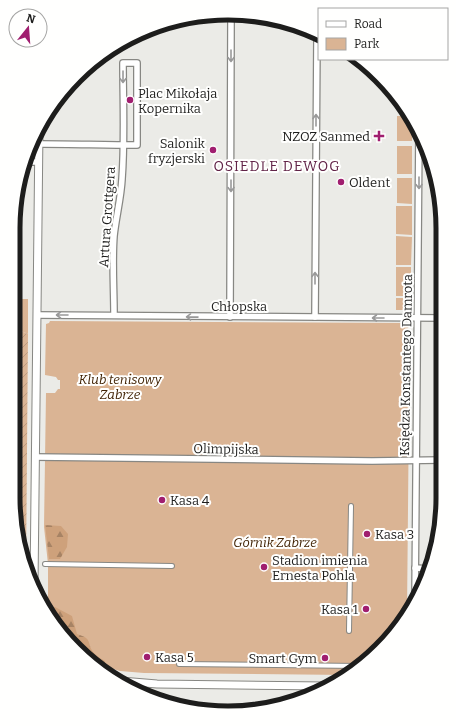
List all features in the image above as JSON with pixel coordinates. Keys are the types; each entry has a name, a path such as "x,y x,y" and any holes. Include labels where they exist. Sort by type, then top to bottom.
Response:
{"street":[{"path":"230,317 231,20"},
{"path":"315,317 317,40"},
{"path":"39,144 123,145 137,145 137,63 123,63 123,145"},
{"path":"34,573 39,141"},
{"name":"Artura Grottgera","path":"114,315 114,244 122,180 123,145"},
{"name":"Księdza Konstantego Damrota","path":"415,590 419,145"},
{"path":"31,162 38,162"},
{"name":"Chłopska","path":"37,315 436,318"},
{"name":"Olimpijska","path":"35,457 372,462 436,460"},
{"path":"349,631 351,506"},
{"path":"45,564 172,566"},
{"path":"415,568 424,569"},
{"path":"179,664 351,666"},
{"path":"130,682 157,684 318,686"},
{"path":"139,686 157,684"}],"green space":[{"path":"397,116 403,116 412,132 412,141 397,141"},
{"path":"397,146 412,146 412,174 397,174"},
{"path":"397,178 412,178 412,204 397,203"},
{"path":"396,206 412,206 412,235 396,234"},
{"path":"396,236 412,237 411,265 396,265"},
{"path":"396,267 411,267 411,296 396,296"},
{"path":"396,298 411,298 411,310 396,310"},
{"path":"20,299 28,299 28,334 20,331"},
{"name":"Górnik Zabrze","path":"50,321 408,323 409,382 406,386 405,393 405,398 409,403 407,604 393,625 375,645 355,663 337,675 144,673 120,671 110,670 81,645 63,625 48,602 48,564 44,527 46,393 55,393 58,389 60,389 60,380 56,377 45,375 46,324"},
{"path":"20,331 28,334 26,548 20,512"},
{"path":"45,525 61,526 68,534 67,547 60,559 49,559"},
{"path":"51,607 55,607 72,616 77,634 86,638 95,654 105,661 104,665 81,645 63,625"}],"place":[{"name":"Plac Mikołaja Kopernika","path":"130,100"},
{"name":"NZOZ Sanmed","path":"379,136"},
{"name":"Salonik fryzjerski","path":"213,150"},
{"name":"Oldent","path":"341,182"},
{"name":"Kasa 4","path":"162,500"},
{"name":"Kasa 3","path":"367,534"},
{"name":"Stadion imienia Ernesta Pohla","path":"264,567"},
{"name":"Kasa 1","path":"366,609"},
{"name":"Kasa 5","path":"147,657"},
{"name":"Smart Gym","path":"325,658"}],"district":[{"name":"OSIEDLE DEWOG","path":"277,166"}],"park label":[{"name":"Klub tenisowy Zabrze","path":"120,386"}]}
